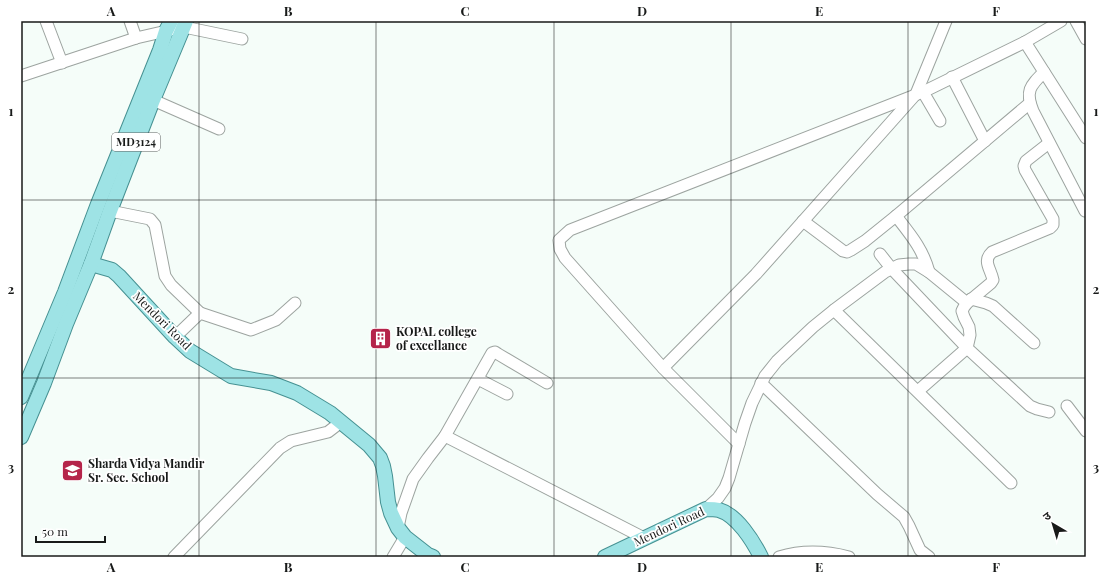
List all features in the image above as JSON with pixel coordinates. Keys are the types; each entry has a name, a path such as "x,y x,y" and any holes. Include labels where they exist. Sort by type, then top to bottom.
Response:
{"main road":[{"name":"MD3124","path":"21,437 27,406 66,324 91,264 153,100 177,25"},
{"path":"21,397 65,292 98,204 160,50 177,25"},
{"name":"Mendori Road","path":"91,264 104,267 116,273 175,337 190,351 231,376 271,383 297,393 322,407 369,444 380,458 385,476 391,514 402,532 428,555 433,557"},
{"name":"Mendori Road","path":"605,557 706,509 718,509 727,513 736,521 756,547 761,557"}],"street":[{"path":"46,21 62,63"},
{"path":"130,21 136,38"},
{"path":"663,368 756,274 919,93 946,21"},
{"path":"739,444 663,368 565,258 560,249 559,240 570,230 919,93 1025,42 1061,21"},
{"path":"1076,21 1086,38"},
{"path":"21,76 177,25 242,39"},
{"path":"1025,42 1086,138"},
{"path":"1044,72 1032,84 1029,94 1030,103 1049,143 1085,211"},
{"path":"952,78 985,141"},
{"path":"919,93 940,121"},
{"path":"153,100 219,129"},
{"path":"803,221 843,251 847,252 865,241 896,216 1030,103"},
{"path":"918,391 966,348 970,335 962,311 969,301 993,280 987,262 989,255 992,252 1050,228 1053,225 1053,219 1024,166 1026,161 1049,143"},
{"path":"110,211 150,219 152,221 155,225 165,276 200,313 251,330 276,320 295,303"},
{"path":"896,216 920,248 927,263 929,272"},
{"path":"880,254 891,268 966,348 1030,406 1049,412"},
{"path":"706,509 718,498 725,488 752,403 765,376 776,361 812,327 891,268 898,265 916,264 969,301 986,303 993,306 1034,343"},
{"path":"834,310 1012,483"},
{"path":"175,337 200,313"},
{"path":"393,557 402,532 401,513 413,479 445,436 492,353 495,352 547,383"},
{"path":"478,379 507,394"},
{"path":"761,383 904,518 920,550 929,557"},
{"path":"1067,406 1086,431"},
{"path":"174,557 280,448 291,441 328,432 341,422"},
{"path":"445,436 644,538"},
{"path":"778,557 811,552 836,554 849,557"}],"place":[{"name":"KOPAL college of excellance","path":"381,339"},
{"name":"Sharda Vidya Mandir Sr. Sec. School","path":"73,471"}]}
